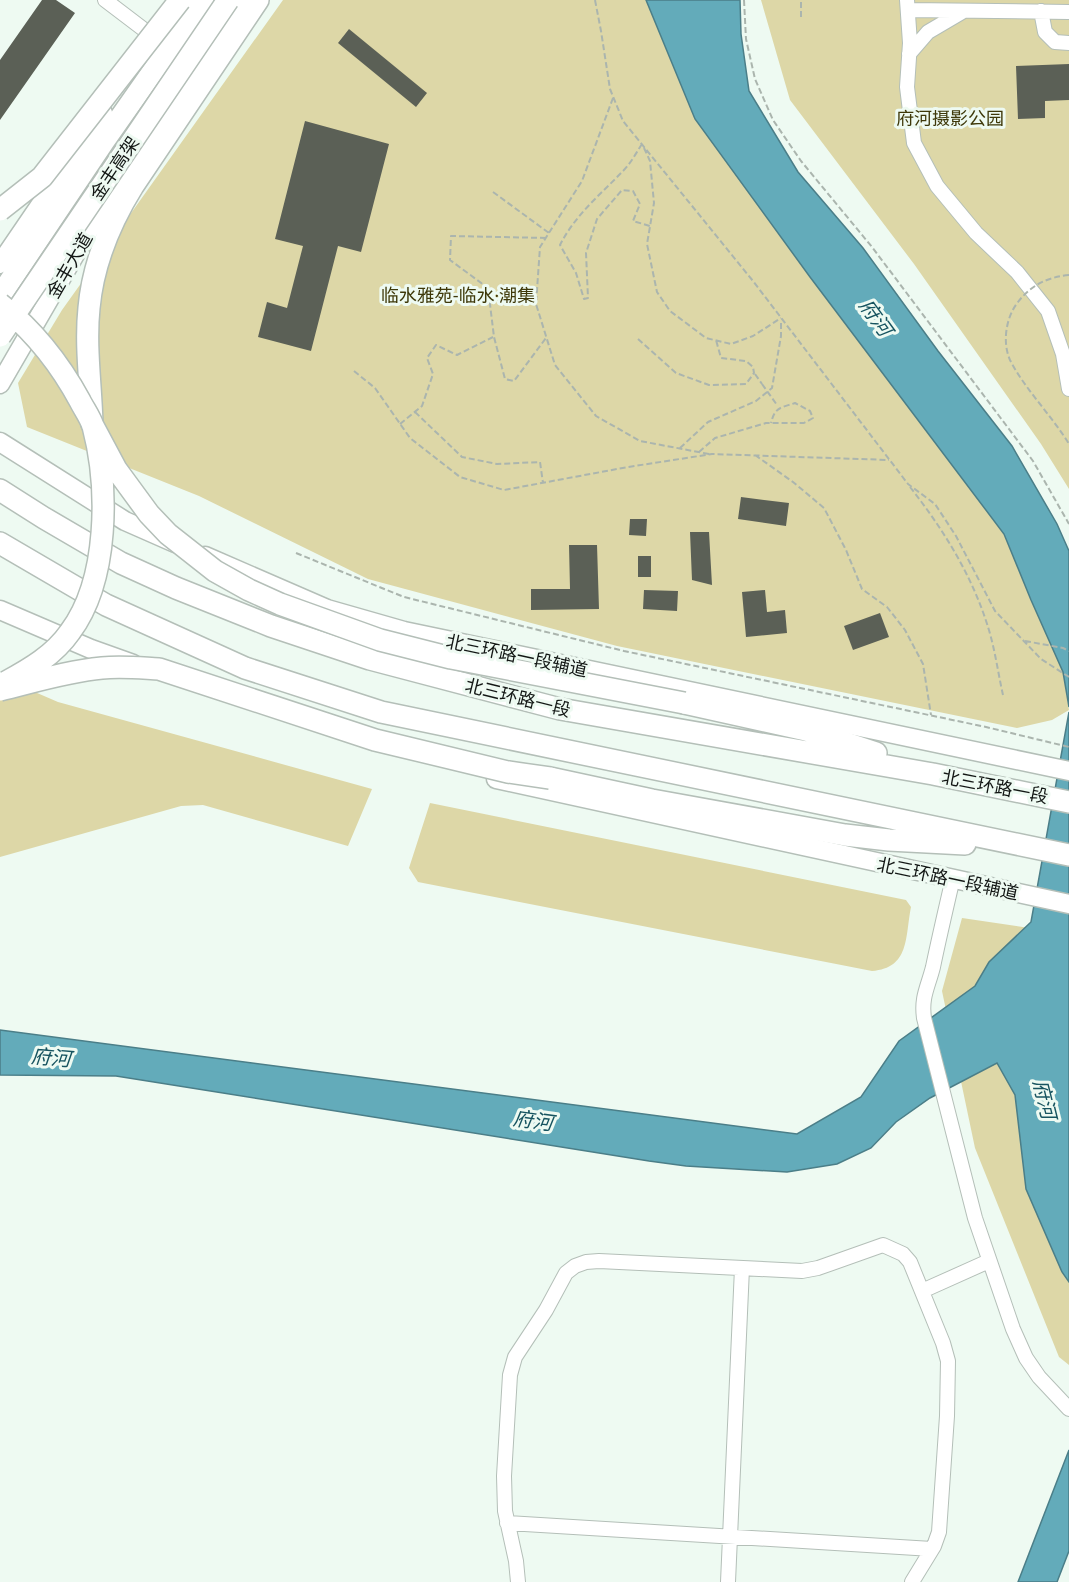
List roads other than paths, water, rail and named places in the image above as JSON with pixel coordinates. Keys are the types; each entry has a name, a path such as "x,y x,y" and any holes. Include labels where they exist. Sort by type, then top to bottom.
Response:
{"highway":[{"path":"0,210 48,170 180,0"},
{"name":"金丰高架","path":"0,296 203,0"},
{"name":"金丰高架","path":"0,336 228,0"},
{"path":"0,685 47,657 69,634 87,604 99,560 102,528 101,476 92,424 88,367 88,310 96,268 106,240 121,205 144,167 258,0"},
{"path":"0,304 21,320 57,363 116,469 149,514 168,534 215,571 249,590 280,604 390,642 451,658 684,703 806,730 933,774"},
{"name":"北三环路一段","path":"0,490 121,563 176,588 261,621 370,659 560,708 933,774 1069,801"},
{"path":"0,543 106,605 244,668 381,712 1069,855"},
{"path":"0,690 103,668 159,669 375,740 508,772 550,778 652,800 845,835 889,840 1037,848"}],"main road":[{"path":"0,264 180,0"},
{"name":"金丰大道","path":"0,384 95,220 243,0"},
{"name":"北三环路一段辅道","path":"0,442 125,521 327,609 404,631 1069,771"},
{"name":"北三环路一段辅道","path":"0,610 91,649 253,708 399,755 541,789 1069,904"}],"street":[{"path":"105,0 155,38"},
{"path":"1069,12 964,11 908,5 907,87 914,143 937,186 976,233 1017,272 1048,311 1063,354 1069,389"},
{"path":"909,54 928,32 964,11"},
{"path":"1041,11 1045,32 1055,42 1069,43"},
{"path":"953,878 931,974 924,993 922,1004 924,1018 975,1218 1013,1329 1026,1358 1039,1377 1069,1408"},
{"path":"518,1582 505,1510 504,1476 510,1375 515,1357 546,1310 566,1273 585,1262 599,1261 802,1271 818,1268 883,1245 903,1254 910,1262 943,1343 948,1369 939,1532 932,1550 912,1582"},
{"path":"922,1291 989,1261"},
{"path":"728,1582 742,1268"},
{"path":"507,1523 932,1550"}],"water":[{"name":"府河","path":"646,0 740,0 741,34 749,91 798,172 863,248 938,351 1012,446 1057,524 1069,551 1069,707 1063,672 1004,534 810,277 695,119"},
{"name":"府河","path":"1069,712 1069,1282 1062,1272 1026,1189 1015,1095 997,1063 930,1098 896,1122 871,1148 837,1164 787,1172 686,1166 649,1161 116,1076 0,1075 0,1030 797,1134 861,1097 899,1041 975,986 989,962 1031,922"},
{"path":"1069,1450 1069,1551 1057,1582 1018,1582"}],"park label":[{"name":"府河摄影公园","path":"950,118"},
{"name":"临水雅苑-临水·潮集","path":"458,295"}]}
